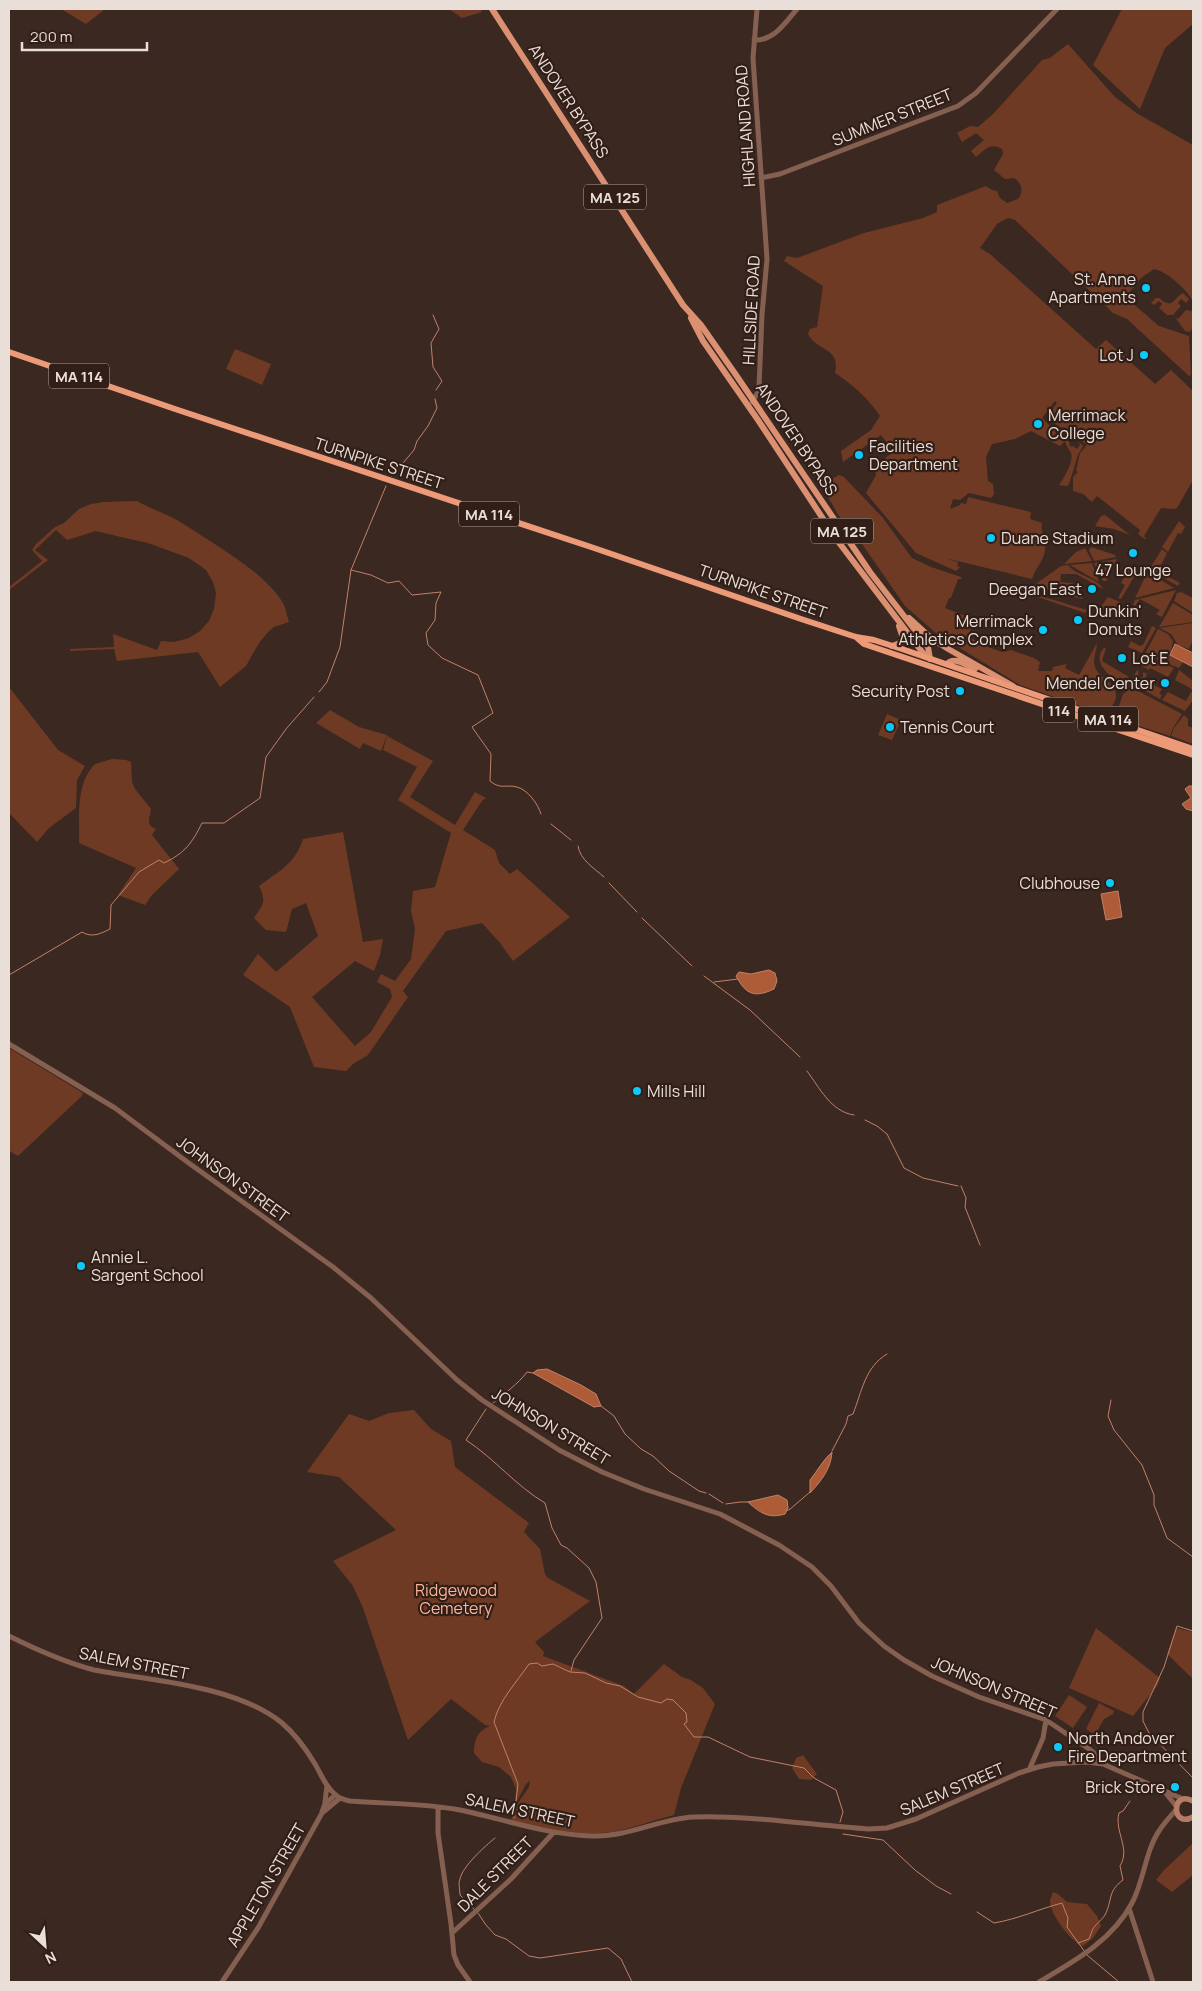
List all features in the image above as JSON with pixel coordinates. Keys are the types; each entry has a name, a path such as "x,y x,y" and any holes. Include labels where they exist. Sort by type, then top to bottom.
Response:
{"highway":[{"name":"TURNPIKE STREET","path":"9,352 233,429 856,637 892,646 945,667 1193,755"},
{"name":"TURNPIKE STREET","path":"856,637 864,644 928,660"},
{"name":"TURNPIKE STREET","path":"945,667 1016,688 1193,749"}],"main road":[{"name":"ANDOVER BYPASS","path":"492,9 687,310 703,341 837,540 928,660"},
{"name":"ANDOVER BYPASS","path":"687,310 701,325 754,400 866,566 928,646 928,660"},
{"name":"MA 125","path":"894,603 932,638 1016,688"},
{"path":"892,646 900,643 903,636 894,616"},
{"path":"945,667 950,661 956,660 994,676"},
{"path":"1193,1797 1184,1799 1176,1808 1178,1815 1182,1819 1193,1817"}],"street":[{"name":"HIGHLAND ROAD","path":"757,9 753,58 766,242"},
{"path":"754,40 770,38 797,9"},
{"name":"SUMMER STREET","path":"762,178 780,174 958,106 976,92 1057,9"},
{"name":"HILLSIDE ROAD","path":"754,400 759,387 767,259 766,242"},
{"path":"748,406 754,400"},
{"name":"JOHNSON STREET","path":"9,1044 122,1112 154,1138 330,1265 371,1298 450,1373 482,1400 559,1450 602,1472 720,1514 766,1537 812,1567 831,1586 859,1624 884,1646 904,1660 932,1676 979,1697 1046,1720 1089,1749 1094,1754 1095,1762"},
{"name":"SALEM STREET","path":"9,1636 56,1659 74,1665 101,1672 225,1694 255,1705 274,1717 294,1734 338,1797 350,1801 438,1807 554,1832 611,1836 659,1822 693,1817 736,1818 864,1829 887,1828 916,1820 1029,1770 1053,1764 1095,1762"},
{"path":"1029,1770 1043,1738 1046,1720"},
{"path":"1095,1762 1110,1766 1184,1799"},
{"path":"325,1804 328,1785"},
{"path":"1039,1982 1086,1953 1107,1935 1129,1908 1156,1837 1176,1808 1163,1790"},
{"name":"APPLETON STREET","path":"222,1982 258,1928 322,1813 325,1804 338,1797"},
{"name":"APPLETON STREET","path":"322,1813 338,1797"},
{"path":"438,1807 438,1833 454,1955 458,1965 470,1982"},
{"path":"1162,1826 1175,1818 1182,1819"},
{"name":"DALE STREET","path":"452,1933 515,1875 554,1832"},
{"path":"1129,1908 1153,1982"}],"green space":[{"path":"61,9 105,9 86,24"},
{"path":"449,9 480,9 482,12 462,18"},
{"path":"1122,9 1193,9 1193,24 1165,48 1140,109 1093,65"},
{"name":"Merrimack College","path":"1068,44 1115,97 1138,114 1193,145 1193,301 1176,282 1154,269 1141,278 1127,295 1131,302 1159,326 1189,336 1191,375 1189,376 1127,319 1113,313 1015,220 1008,218 997,224 980,248 990,254 1096,349 1106,340 1155,384 1171,370 1193,391 1193,480 1177,508 1161,508 1144,536 1145,539 1138,534 1140,530 1097,496 1092,502 1083,494 1073,491 1073,477 1078,472 1076,471 1080,453 1087,445 1066,428 1060,427 1048,419 1048,415 1057,403 1055,401 1042,418 1070,443 1069,445 1077,449 1080,445 1079,442 1083,446 1078,455 1069,484 1067,486 1059,485 1068,470 1072,457 1065,441 1060,446 1031,431 1015,439 992,444 986,457 988,481 993,484 994,494 991,498 969,493 960,500 953,499 950,509 961,503 966,504 968,497 1031,512 1030,519 1042,523 1045,546 1043,558 1032,579 945,558 958,562 957,566 960,567 956,571 916,553 866,493 876,475 874,468 894,451 881,435 843,462 841,451 871,430 880,416 860,392 835,373 835,358 812,340 808,334 810,329 817,327 823,286 784,261 787,256 797,258 864,233 923,218 937,212 937,205 986,186 997,191 1000,198 1007,203 1018,199 1021,190 1019,182 1014,178 1005,179 994,170 1003,154 1002,149 991,146 976,157 971,151 984,140 976,133 962,142 957,133 970,126 978,127 993,114 1042,60 1050,58"},
{"path":"1183,293 1189,299 1186,303 1181,299 1178,303 1181,306 1173,315 1167,315 1159,308 1162,304 1159,301 1154,305 1151,303 1156,298 1159,298 1170,303"},
{"path":"1186,310 1192,311 1193,327 1190,332 1185,331 1175,317 1178,319"},
{"path":"235,349 271,364 262,385 226,369"},
{"path":"839,475 844,477 883,518 912,558 931,567 961,577 962,579 958,579 945,608 973,619 970,638 1002,652 1011,650 1034,658 1040,662 1038,671 1052,671 1053,667 1067,664 1065,668 1079,675 1097,643 1095,667 1116,692 1114,703 1110,710 1103,714 1020,685 937,634 905,606 860,541 840,518 824,490 826,482"},
{"path":"137,501 177,520 237,559 264,580 275,591 284,605 289,622 274,627 268,632 259,643 246,666 220,687 198,652 117,661 114,649 70,651 70,649 114,647 113,634 157,650 161,641 174,642 189,638 200,631 209,621 214,609 216,593 213,582 206,570 189,558 148,543 96,531 67,540 56,530 35,550 48,560 9,590 9,587 42,561 32,550 36,544 79,509 91,504 104,502"},
{"path":"1105,515 1130,535 1114,529 1095,526 1101,516"},
{"path":"1179,521 1185,527 1181,534 1178,533 1168,552 1162,547"},
{"path":"1091,547 1116,557 1094,561 1089,550"},
{"path":"1085,548 1092,561 1064,564 1076,552"},
{"path":"1162,549 1167,553 1158,571 1180,583 1178,586 1149,570"},
{"path":"1117,559 1106,581 1103,581 1094,563"},
{"path":"1092,563 1099,582 1070,565"},
{"path":"1068,565 1076,572 1096,582 1103,589 1076,574 1061,574 1060,582 1072,583 1079,587 1077,593 1083,596 1082,599 1033,586 1061,566"},
{"path":"1130,566 1138,570 1121,599 1118,598 1125,585 1121,583"},
{"path":"1147,573 1174,588 1135,598"},
{"path":"1176,590 1162,617 1156,614 1160,610 1140,599 1135,606 1133,605 1135,600"},
{"path":"1027,592 1087,610 1085,613 1029,594 1023,596 1021,601 1018,600 1020,595"},
{"path":"1181,592 1193,598 1193,613 1174,601 1177,593"},
{"path":"1108,597 1120,602 1113,614 1100,608"},
{"path":"1173,603 1193,615 1193,622 1159,627"},
{"path":"1193,623 1193,640 1189,649 1178,645 1171,634 1160,628"},
{"path":"1152,626 1156,628 1142,653 1128,647 1131,641 1140,646 1143,645"},
{"path":"1158,629 1168,634 1173,641 1170,655 1183,662 1179,668 1145,654"},
{"path":"1104,648 1106,648 1102,661 1129,677 1124,688 1108,674 1101,664 1099,659"},
{"path":"1143,657 1174,668 1168,677 1140,665"},
{"path":"1138,669 1139,678 1143,677 1143,672 1147,674 1144,680 1162,689 1159,694 1162,695 1160,699 1140,688 1127,687"},
{"path":"1179,670 1193,681 1193,692 1190,688 1175,680"},
{"path":"9,687 58,750 85,766 77,780 76,808 49,828 37,842 9,813"},
{"path":"1128,690 1138,691 1182,714 1170,736 1124,721 1118,717 1118,709 1123,694"},
{"path":"1168,692 1186,701 1191,692 1193,693 1193,700 1185,711 1162,700"},
{"path":"330,710 359,727 387,735 381,751 363,743 360,749 316,723"},
{"name":"Tennis Court","path":"887,714 901,720 892,740 878,735"},
{"path":"1184,715 1188,719 1188,726 1193,728 1193,744 1171,736 1174,728"},
{"path":"387,736 433,761 410,797 455,825 475,792 486,798 463,830 495,850 499,863 510,874 517,869 570,917 513,961 482,923 446,931 403,991 408,997 368,1055 353,1064 346,1071 314,1067 290,1007 243,975 258,954 276,972 318,936 306,903 292,909 286,932 266,930 254,918 263,903 263,896 259,886 291,861 300,848 303,839 343,832 363,942 383,939 380,955 374,971 355,961 312,997 355,1046 371,1032 392,997 390,989 377,982 381,974 395,981 411,959 415,929 411,911 413,891 435,887 451,833 398,800 417,767 383,750"},
{"path":"112,759 131,762 132,782 135,789 151,809 149,823 156,829 152,835 179,869 151,896 145,905 118,895 136,868 79,843 79,812 84,781 95,764"},
{"path":"9,1048 83,1093 18,1156 9,1151"},
{"name":"Ridgewood Cemetery","path":"414,1410 431,1429 451,1441 455,1467 529,1523 524,1532 540,1549 545,1574 548,1578 590,1601 535,1642 544,1652 543,1656 624,1686 634,1694 664,1664 682,1677 691,1680 703,1688 715,1704 681,1788 674,1815 629,1828 602,1833 568,1832 510,1822 518,1803 529,1787 530,1781 526,1784 515,1805 516,1789 511,1777 499,1767 482,1762 474,1753 477,1736 482,1730 490,1726 485,1725 451,1699 408,1740 363,1608 353,1586 333,1561 396,1530 339,1477 307,1472 349,1414 369,1421 389,1413"},
{"path":"1096,1628 1160,1678 1157,1686 1133,1716 1069,1688"},
{"path":"1176,1628 1193,1632 1193,1679 1167,1654"},
{"path":"1069,1695 1087,1707 1073,1728 1055,1716"},
{"path":"1099,1703 1114,1711 1113,1714 1104,1719 1095,1735 1086,1729"},
{"path":"803,1755 817,1774 811,1780 799,1779 792,1768 796,1758"},
{"path":"1193,1843 1193,1875 1172,1892 1156,1880"},
{"path":"1053,1892 1067,1902 1087,1904 1097,1916 1101,1926 1093,1938 1083,1946 1067,1933 1053,1912 1050,1900"}],"shaded area":[{"path":"1175,644 1193,653 1193,667 1170,655"},
{"path":"1193,786 1193,811 1186,809 1182,804 1191,798 1185,789"},
{"path":"1118,891 1122,917 1106,920 1101,894"},
{"path":"769,970 775,973 777,981 774,989 756,994 747,991 736,976 739,972 751,974"},
{"path":"547,1369 596,1394 601,1406 594,1407 533,1373 537,1370"},
{"path":"832,1452 828,1469 810,1493 810,1480"},
{"path":"778,1495 787,1500 788,1508 785,1514 774,1516 765,1514 748,1502"}],"waterway":[{"path":"433,315 439,329 431,343 433,367 442,381 436,390"},
{"path":"392,476 414,450 417,441 428,426 437,408 435,399"},
{"path":"319,692 327,682 340,647 351,570 386,486"},
{"path":"351,570 371,575 388,583 399,581 412,595 441,592 436,603 435,620 426,633 428,645 442,658 478,675 493,713 472,727 491,754 490,781 500,786 513,786 525,791 538,806 541,814"},
{"path":"9,975 82,932 93,935 110,929 111,905 139,872 159,860 164,863 183,851 191,842 202,823 224,823 260,798 266,757 286,729 314,697"},
{"path":"551,824 571,840"},
{"path":"578,846 584,860 604,877"},
{"path":"609,883 637,912"},
{"path":"642,918 692,966"},
{"path":"704,976 750,1010 800,1057"},
{"path":"714,982 738,979"},
{"path":"807,1071 832,1104 846,1113 854,1115"},
{"path":"865,1120 887,1134 904,1168 923,1178 958,1186"},
{"path":"961,1186 966,1198 965,1207 980,1245"},
{"path":"832,1451 846,1424 848,1416 853,1414 869,1373 880,1359 887,1354"},
{"path":"493,1403 527,1372 533,1373"},
{"path":"1111,1400 1108,1416 1114,1430 1142,1465 1154,1495 1154,1505 1167,1538 1193,1557"},
{"path":"601,1406 614,1416 625,1434 641,1449 653,1456 669,1471 699,1491 706,1493"},
{"path":"486,1409 466,1440 477,1447 524,1489 545,1503 552,1528 561,1545 589,1568 596,1582 602,1618 574,1660 571,1671"},
{"path":"786,1510 789,1510 810,1492"},
{"path":"709,1494 723,1503"},
{"path":"726,1504 750,1502"},
{"path":"1193,1631 1177,1626 1164,1667 1143,1712 1143,1721 1149,1733 1193,1778"},
{"path":"514,1818 518,1784 494,1722 500,1706 514,1684 529,1664 537,1663 542,1666 553,1664 570,1672 585,1673 606,1683 620,1686 638,1697 661,1703 667,1699 673,1700 686,1713 687,1722 684,1724 694,1737 708,1737 750,1757 804,1768 814,1778 836,1790 843,1812 840,1822"},
{"path":"1078,1943 1089,1939 1094,1927 1105,1915 1112,1892 1123,1880 1120,1866 1124,1853 1118,1820 1119,1813 1123,1811 1130,1801"},
{"path":"843,1834 883,1840 915,1870 936,1886 951,1894"},
{"path":"475,1910 460,1895 459,1881 469,1863 495,1838"},
{"path":"977,1912 994,1923 1062,1903 1068,1918 1067,1927 1085,1952"},
{"path":"478,1913 495,1935 506,1939 529,1956 540,1958 608,1948 621,1959 632,1982"},
{"path":"1087,1955 1119,1982"}],"place":[{"name":"St. Anne Apartments","path":"1146,288"},
{"name":"Lot J","path":"1144,355"},
{"name":"Merrimack College","path":"1038,424"},
{"name":"Facilities Department","path":"859,455"},
{"name":"Duane Stadium","path":"991,538"},
{"name":"47 Lounge","path":"1133,553"},
{"name":"Deegan East","path":"1092,589"},
{"name":"Dunkin' Donuts","path":"1078,620"},
{"name":"Merrimack Athletics Complex","path":"1043,630"},
{"name":"Lot E","path":"1122,658"},
{"name":"Mendel Center","path":"1165,683"},
{"name":"Security Post","path":"960,691"},
{"name":"Tennis Court","path":"890,727"},
{"name":"Clubhouse","path":"1110,883"},
{"name":"Mills Hill","path":"637,1091"},
{"name":"Annie L. Sargent School","path":"81,1266"},
{"name":"North Andover Fire Department","path":"1058,1747"},
{"name":"Brick Store","path":"1175,1787"}]}
